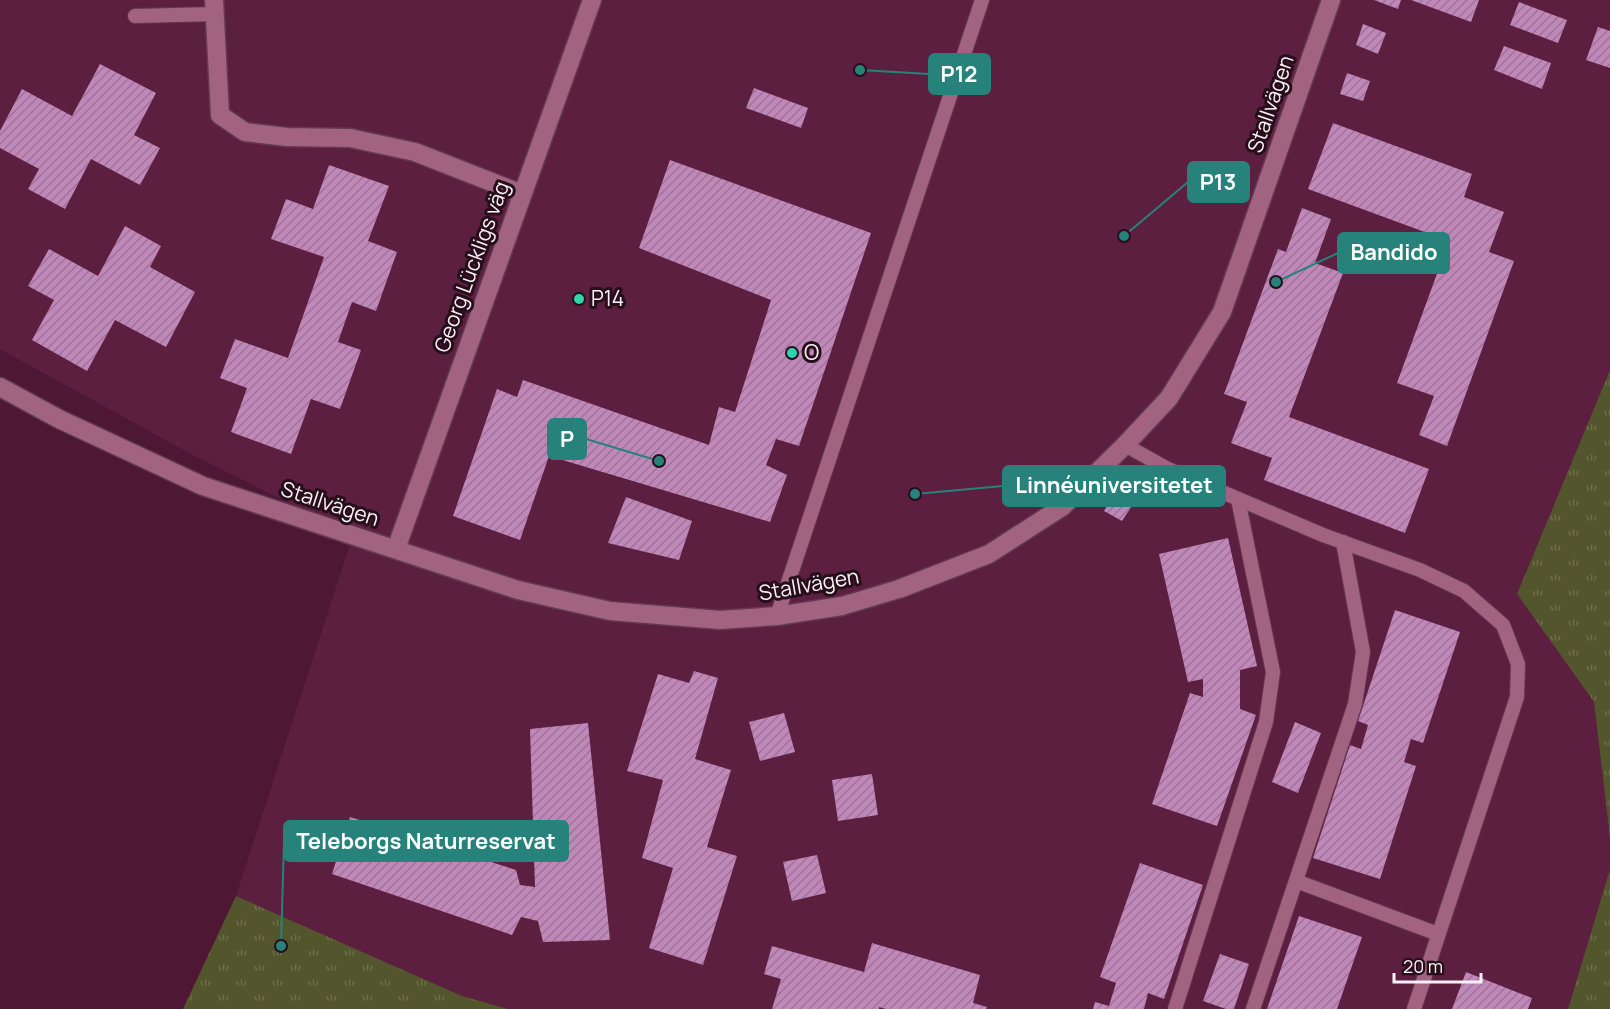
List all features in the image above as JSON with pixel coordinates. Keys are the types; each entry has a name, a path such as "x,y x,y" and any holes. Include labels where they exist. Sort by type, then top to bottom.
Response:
{"street":[{"name":"Georg Lückligs väg","path":"396,549 592,0"},
{"name":"Stallvägen","path":"0,387 59,419 203,486 518,590 610,611 720,620 777,616 854,603 899,589 989,554 1062,507 1125,446 1169,398 1222,312 1331,0"},
{"path":"215,7 220,115 245,132 287,137 350,138 414,152 522,194"}],"lane":[{"path":"777,616 982,0"},
{"path":"135,16 215,7"},
{"path":"1125,446 1168,469 1238,499 1343,542 1420,570 1464,591 1503,626 1518,664 1516,697 1414,1009"},
{"path":"1175,1009 1266,722 1273,672 1238,499"},
{"path":"1253,1009 1355,704 1363,652 1343,542"},
{"path":"1296,881 1438,934"}],"shaded area":[{"path":"0,0 1610,0 1610,370 1517,594 1594,702 1610,838 1610,869 1568,1009 508,1009 462,996 236,896 353,535 191,454 0,349"}],"green space":[{"path":"1610,370 1610,838 1594,702 1517,594"},
{"path":"1610,869 1610,1009 1568,1009"},
{"path":"236,896 462,996 508,1009 183,1009"}],"building":[{"path":"1374,0 1401,0 1398,9"},
{"path":"1411,0 1479,0 1471,22"},
{"path":"1519,2 1567,20 1558,43 1510,25"},
{"path":"1363,24 1386,33 1378,54 1356,45"},
{"path":"1598,27 1610,31 1610,68 1586,60"},
{"path":"1504,46 1551,63 1542,89 1494,70"},
{"path":"100,64 156,93 134,135 160,148 140,185 91,159 65,209 28,189 39,169 0,148 0,131 22,89 72,116"},
{"path":"1347,73 1370,81 1363,101 1340,94"},
{"path":"754,88 808,108 801,128 746,108"},
{"path":"1333,123 1472,174 1464,197 1504,212 1489,252 1514,261 1447,446 1419,435 1434,396 1397,383 1449,241 1308,189"},
{"path":"670,160 871,233 799,446 776,439 766,465 787,475 770,522 549,456 520,540 453,516 497,389 517,397 523,380 709,445 719,407 735,412 771,300 639,248"},
{"path":"329,165 389,186 368,241 397,252 376,311 352,302 338,342 361,350 340,409 311,399 291,454 231,432 247,388 220,378 235,339 288,358 324,257 271,239 286,199 313,209"},
{"path":"1302,208 1331,219 1315,263 1343,273 1289,417 1429,469 1405,533 1264,480 1272,458 1231,443 1247,402 1224,394 1278,249 1286,252"},
{"path":"125,226 161,246 150,267 195,292 166,347 115,320 87,371 32,340 54,300 28,286 49,249 98,276"},
{"path":"1122,482 1141,492 1122,521 1104,511"},
{"path":"626,497 692,521 679,560 608,543"},
{"path":"1228,538 1257,666 1240,670 1240,709 1256,715 1217,826 1152,804 1190,693 1203,697 1203,679 1188,682 1159,554"},
{"path":"1395,610 1460,632 1423,743 1411,739 1404,762 1416,766 1380,879 1313,858 1350,745 1361,749 1368,725 1358,721"},
{"path":"694,671 718,678 695,759 731,770 707,847 737,856 703,965 649,948 673,868 642,858 663,780 627,771 658,674 689,683"},
{"path":"784,713 795,752 760,761 749,722"},
{"path":"1295,722 1321,733 1298,793 1272,782"},
{"path":"588,723 610,940 543,942 538,921 521,917 512,935 332,874 350,817 516,870 520,885 535,887 530,729"},
{"path":"872,774 878,815 838,821 832,780"},
{"path":"817,855 826,893 792,901 783,862"},
{"path":"1140,863 1203,885 1164,999 1148,993 1144,1009 1093,1009 1095,1002 1109,1006 1116,983 1100,977"},
{"path":"1299,916 1362,937 1337,1009 1267,1009"},
{"path":"872,943 980,975 973,1003 987,1007 986,1009 886,1009 879,1007 879,1009 772,1009 781,979 764,974 772,946 864,972"},
{"path":"1220,954 1249,964 1234,1009 1226,1009 1203,1001"},
{"path":"1466,972 1532,998 1528,1009 1452,1009"}],"place":[{"name":"P12","path":"860,70"},
{"name":"P13","path":"1124,236"},
{"name":"Bandido","path":"1276,282"},
{"name":"P14","path":"579,299"},
{"name":"O","path":"792,353"},
{"name":"P","path":"659,461"},
{"name":"Linnéuniversitetet","path":"915,494"},
{"name":"Teleborgs Naturreservat","path":"281,946"}]}
